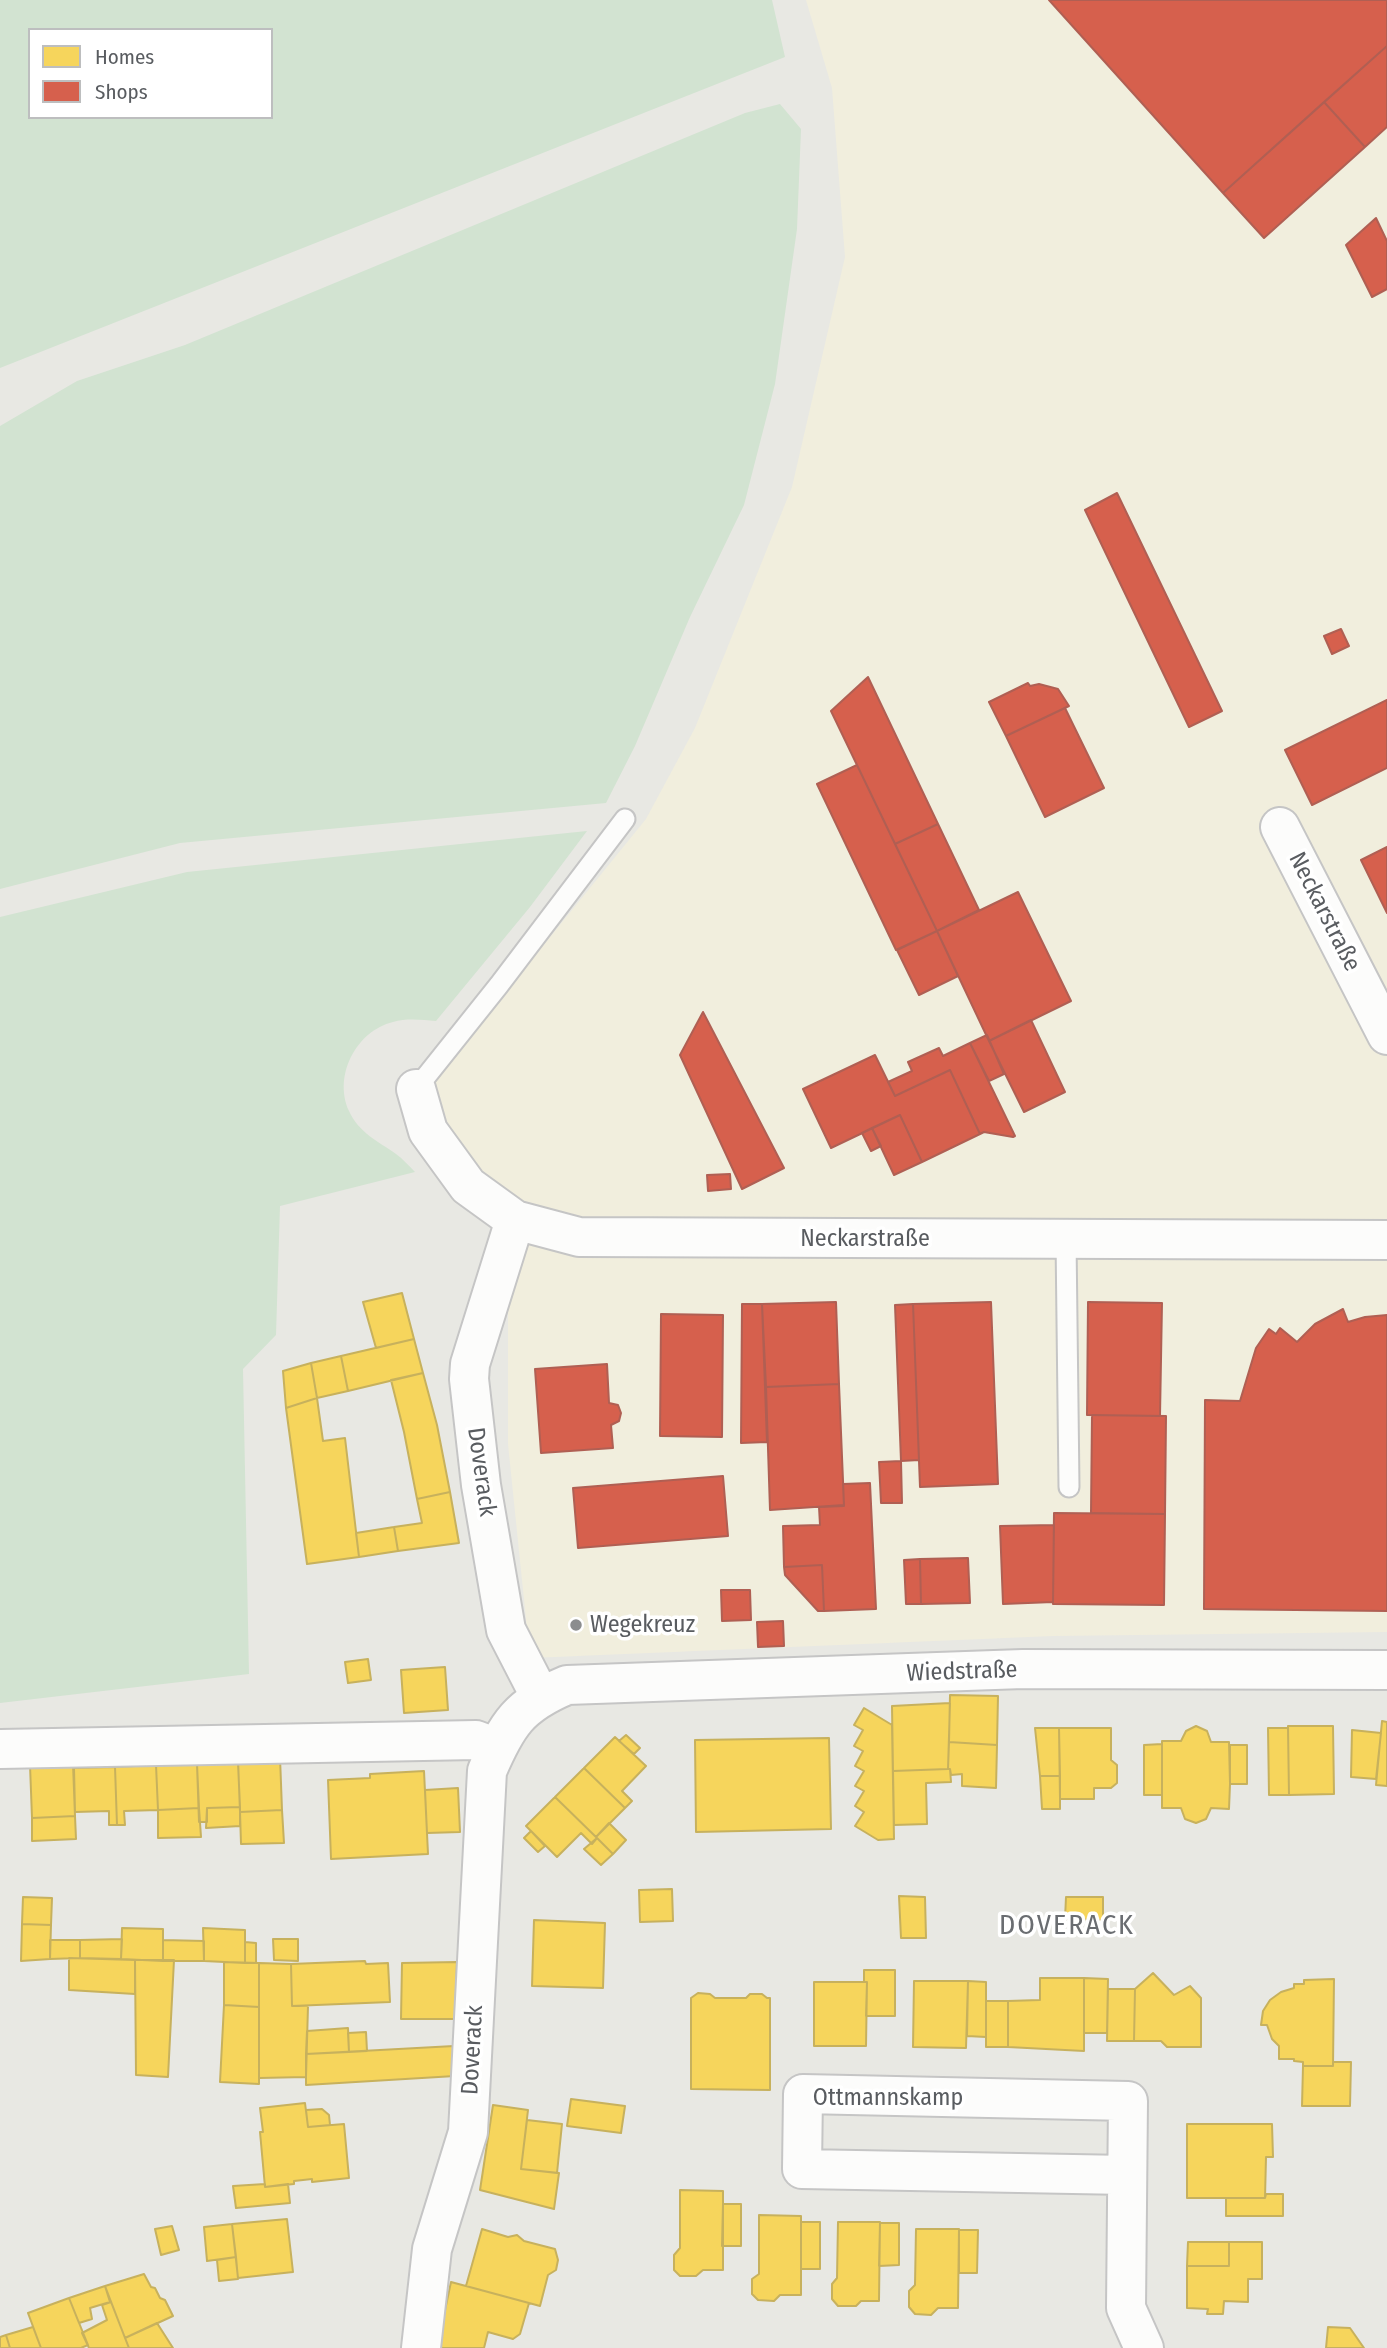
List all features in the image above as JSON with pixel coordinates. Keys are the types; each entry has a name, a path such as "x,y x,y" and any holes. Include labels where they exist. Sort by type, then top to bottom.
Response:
{"street":[{"name":"Neckarstraße","path":"1280,827 1387,1035"},
{"name":"Neckarstraße","path":"416,1089 428,1131 468,1186 516,1220 579,1237 1387,1240"},
{"name":"Doverack","path":"421,2348 432,2249 468,2132 488,1771 513,1718 540,1696 506,1630 481,1485 469,1379 470,1364 516,1220"},
{"name":"Wiedstraße","path":"540,1696 567,1685 1023,1669 1387,1670"},
{"path":"0,1749 475,1740 497,1748"},
{"name":"Ottmannskamp","path":"1127,2175 802,2169 803,2094 1128,2101 1126,2308 1144,2348"}],"lane":[{"path":"416,1089 499,985 625,818"},
{"path":"1066,1239 1069,1487"}],"shaded area":[{"path":"806,0 1387,0 1387,1632 1053,1636 530,1658 508,1444 508,1226 411,1102 494,1006 646,819 695,728 792,487 845,257 832,88"}],"green space":[{"path":"0,0 772,0 785,57 0,368"},
{"path":"780,104 801,129 797,229 775,384 744,505 690,617 635,746 606,803 180,843 0,889 0,426 77,381 185,345 745,113"},
{"path":"587,831 530,907 436,1021 404,1020 380,1027 368,1035 351,1057 344,1084 345,1097 353,1119 415,1172 280,1206 276,1335 243,1369 249,1674 0,1703 0,917 187,872"}],"building: Homes":[{"path":"402,1293 414,1339 376,1348 363,1302"},
{"path":"414,1339 423,1373 348,1391 341,1356"},
{"path":"341,1356 348,1391 317,1398 311,1363"},
{"path":"311,1363 317,1398 286,1408 283,1371"},
{"path":"423,1373 437,1425 450,1492 417,1499 391,1380"},
{"path":"317,1398 323,1441 345,1438 359,1557 307,1564 286,1408"},
{"path":"450,1492 459,1543 398,1551 394,1527 422,1523 417,1499"},
{"path":"394,1527 398,1551 359,1557 356,1533"},
{"path":"368,1659 371,1680 348,1683 345,1662"},
{"path":"445,1667 448,1710 404,1713 401,1670"},
{"path":"950,1695 998,1696 997,1745 949,1742"},
{"path":"950,1703 948,1769 893,1771 892,1706"},
{"path":"864,1708 892,1725 894,1839 878,1840 855,1826 864,1812 855,1806 864,1791 855,1786 864,1771 855,1766 863,1751 854,1746 863,1730 854,1725"},
{"path":"1382,1721 1387,1722 1387,1786 1376,1785"},
{"path":"1196,1726 1207,1731 1211,1742 1229,1742 1230,1784 1229,1809 1211,1808 1206,1819 1196,1823 1185,1819 1181,1808 1162,1808 1162,1741 1181,1741 1186,1731"},
{"path":"1288,1726 1333,1726 1334,1794 1289,1795"},
{"path":"1035,1728 1059,1728 1060,1776 1040,1776"},
{"path":"1059,1728 1111,1728 1111,1760 1117,1765 1117,1783 1111,1788 1094,1788 1094,1799 1060,1799"},
{"path":"1268,1728 1288,1728 1289,1795 1269,1795"},
{"path":"1352,1730 1381,1733 1376,1779 1351,1777"},
{"path":"626,1735 640,1748 634,1754 619,1741"},
{"path":"615,1737 646,1766 622,1791 632,1801 625,1808 584,1768"},
{"path":"829,1738 831,1829 696,1832 695,1740"},
{"path":"949,1742 997,1745 996,1788 962,1786 962,1774 951,1775 948,1769"},
{"path":"1162,1744 1162,1795 1144,1795 1144,1745"},
{"path":"1230,1745 1247,1745 1247,1784 1230,1784"},
{"path":"280,1757 282,1810 240,1812 238,1759"},
{"path":"238,1763 240,1807 207,1808 207,1822 199,1822 197,1764"},
{"path":"73,1764 75,1816 32,1818 30,1765"},
{"path":"197,1764 199,1808 158,1810 156,1765"},
{"path":"156,1765 158,1810 124,1811 125,1825 117,1825 115,1767"},
{"path":"115,1767 117,1825 109,1825 109,1811 75,1812 74,1768"},
{"path":"584,1768 625,1808 596,1837 555,1797"},
{"path":"950,1769 951,1782 926,1783 927,1824 894,1825 893,1771"},
{"path":"424,1771 428,1854 331,1859 328,1780"},
{"path":"1040,1776 1060,1776 1060,1809 1042,1809"},
{"path":"458,1788 460,1832 427,1833 425,1790"},
{"path":"555,1797 597,1838 592,1844 581,1833 557,1857 526,1826"},
{"path":"240,1807 240,1826 206,1828 207,1808"},
{"path":"199,1808 201,1837 158,1838 158,1810"},
{"path":"282,1810 284,1843 241,1844 240,1812"},
{"path":"75,1816 76,1839 32,1841 32,1818"},
{"path":"609,1823 626,1840 613,1854 596,1837"},
{"path":"531,1831 545,1846 538,1852 524,1838"},
{"path":"597,1838 613,1854 601,1865 584,1849"},
{"path":"672,1889 673,1921 640,1922 639,1890"},
{"path":"899,1896 925,1897 926,1938 901,1938"},
{"path":"23,1897 52,1898 51,1925 22,1924"},
{"path":"1066,1897 1103,1897 1103,1920 1065,1919"},
{"path":"534,1920 605,1923 603,1988 532,1986"},
{"path":"22,1924 51,1925 50,1959 21,1961"},
{"path":"122,1928 163,1929 163,1961 121,1959"},
{"path":"203,1928 245,1930 245,1963 204,1961"},
{"path":"122,1939 121,1959 80,1958 80,1940"},
{"path":"273,1939 298,1939 298,1961 274,1960"},
{"path":"50,1940 80,1940 80,1958 50,1959"},
{"path":"163,1940 204,1941 204,1961 163,1961"},
{"path":"245,1942 256,1943 256,1963 245,1963"},
{"path":"69,1958 135,1960 135,1994 69,1990"},
{"path":"135,1960 174,1960 168,2077 136,2075"},
{"path":"365,1961 366,1964 388,1963 390,2002 292,2006 291,1964"},
{"path":"224,1962 259,1963 259,2007 224,2005"},
{"path":"457,1962 455,2019 401,2019 402,1963"},
{"path":"259,1963 291,1964 292,2006 308,2006 306,2077 259,2078"},
{"path":"864,1970 895,1970 895,2016 866,2016 867,1982 864,1982"},
{"path":"1153,1973 1174,1995 1190,1986 1201,1998 1201,2047 1167,2047 1161,2041 1134,2041 1135,1989"},
{"path":"1040,1978 1084,1978 1084,2051 1008,2047 1008,2001 1040,2000"},
{"path":"1084,1978 1108,1979 1107,2033 1084,2033"},
{"path":"1334,1979 1333,2066 1303,2066 1303,2062 1294,2059 1279,2059 1279,2046 1272,2039 1267,2025 1261,2025 1263,2011 1270,2000 1281,1992 1294,1988 1294,1984 1304,1984 1304,1980"},
{"path":"914,1981 968,1981 966,2048 913,2047"},
{"path":"968,1981 986,1982 986,2037 967,2036"},
{"path":"814,1982 867,1982 866,2046 814,2046"},
{"path":"1108,1989 1135,1989 1134,2041 1107,2041"},
{"path":"698,1993 710,1994 715,1998 746,1998 750,1994 762,1994 770,1998 770,2090 691,2089 691,1998"},
{"path":"986,2001 1008,2001 1008,2047 986,2047"},
{"path":"224,2005 259,2007 259,2084 220,2082"},
{"path":"348,2028 349,2052 306,2054 307,2031"},
{"path":"366,2032 367,2051 349,2052 348,2033"},
{"path":"454,2046 455,2076 306,2085 306,2054"},
{"path":"1333,2062 1351,2062 1350,2106 1302,2106 1303,2066 1333,2066"},
{"path":"571,2099 625,2106 621,2133 567,2126"},
{"path":"305,2103 308,2127 344,2124 349,2178 312,2182 312,2179 265,2187 260,2108"},
{"path":"493,2105 528,2110 521,2169 559,2173 554,2209 480,2190"},
{"path":"322,2109 329,2115 330,2125 308,2127 306,2110"},
{"path":"527,2120 562,2124 557,2173 521,2169"},
{"path":"1187,2124 1272,2124 1273,2157 1266,2157 1265,2198 1187,2198"},
{"path":"265,2184 265,2187 288,2184 290,2203 236,2208 233,2186"},
{"path":"680,2190 723,2191 723,2270 703,2270 696,2276 680,2276 674,2270 674,2255 680,2248"},
{"path":"1266,2194 1283,2194 1283,2216 1226,2216 1226,2198 1265,2198"},
{"path":"723,2204 741,2204 741,2246 722,2246"},
{"path":"759,2215 801,2216 801,2295 780,2295 774,2301 758,2300 752,2294 752,2279 759,2274"},
{"path":"287,2219 293,2272 238,2278 232,2224"},
{"path":"801,2222 820,2222 820,2269 801,2269"},
{"path":"838,2222 880,2222 879,2301 861,2301 856,2306 838,2306 832,2299 832,2284 837,2278"},
{"path":"880,2223 899,2223 899,2265 879,2266"},
{"path":"232,2224 236,2257 207,2261 204,2227"},
{"path":"172,2226 179,2250 161,2255 155,2229"},
{"path":"482,2229 508,2237 517,2235 524,2241 555,2249 558,2260 556,2270 548,2275 540,2306 466,2286"},
{"path":"916,2229 959,2229 958,2308 938,2308 931,2315 915,2314 909,2307 909,2291 915,2285"},
{"path":"959,2230 978,2230 977,2273 959,2273"},
{"path":"1188,2242 1229,2242 1229,2266 1187,2266"},
{"path":"1229,2242 1262,2242 1262,2279 1248,2279 1248,2302 1224,2301 1223,2314 1207,2314 1208,2309 1187,2308 1187,2266 1229,2266"},
{"path":"236,2257 238,2279 219,2281 217,2260"},
{"path":"144,2274 151,2287 165,2300 173,2316 125,2338 105,2286"},
{"path":"451,2282 529,2303 520,2334 513,2339 488,2332 484,2348 437,2348"},
{"path":"105,2286 110,2302 90,2308 92,2319 79,2323 69,2298"},
{"path":"69,2298 88,2345 81,2348 41,2348 28,2313"},
{"path":"111,2302 129,2348 89,2348 82,2333 107,2320 102,2305"},
{"path":"157,2323 173,2348 129,2348 125,2338"},
{"path":"33,2327 41,2348 10,2348 6,2335"},
{"path":"1328,2327 1350,2328 1364,2348 1326,2348"},
{"path":"6,2335 10,2348 0,2348 0,2337"}],"building: Shops":[{"path":"1049,0 1387,0 1387,46 1223,193"},
{"path":"1387,46 1387,127 1365,147 1324,102"},
{"path":"1324,102 1365,147 1264,238 1223,193"},
{"path":"1376,218 1387,241 1387,289 1372,297 1346,245"},
{"path":"1117,493 1222,711 1189,727 1085,510"},
{"path":"1341,629 1349,646 1332,654 1324,636"},
{"path":"868,677 938,824 895,844 831,711"},
{"path":"1028,683 1030,686 1039,684 1058,689 1069,706 1006,736 989,702"},
{"path":"1387,700 1387,768 1312,805 1285,750"},
{"path":"1065,708 1104,788 1045,817 1006,736"},
{"path":"857,765 937,931 896,950 817,784"},
{"path":"938,824 979,910 937,931 895,844"},
{"path":"1387,847 1387,913 1361,860"},
{"path":"1018,892 1071,1001 989,1041 937,931"},
{"path":"937,931 958,976 919,995 897,950"},
{"path":"703,1012 784,1168 742,1189 680,1055"},
{"path":"1031,1020 1065,1092 1024,1112 989,1041"},
{"path":"987,1035 1004,1074 989,1081 970,1043"},
{"path":"970,1043 1015,1136 1013,1137 984,1132 980,1134 950,1070 895,1096 888,1082 912,1071 908,1062 939,1048 943,1056"},
{"path":"875,1055 895,1096 950,1070 980,1134 922,1162 900,1115 831,1148 803,1089"},
{"path":"900,1115 922,1162 894,1175 872,1128"},
{"path":"872,1128 881,1146 871,1151 862,1133"},
{"path":"730,1174 731,1189 708,1191 707,1175"},
{"path":"836,1302 839,1384 766,1387 762,1304"},
{"path":"991,1302 998,1484 920,1487 913,1304"},
{"path":"1088,1302 1162,1303 1160,1416 1087,1415"},
{"path":"742,1304 762,1304 767,1442 741,1443"},
{"path":"913,1304 919,1460 901,1461 895,1305"},
{"path":"1343,1309 1348,1322 1387,1315 1387,1611 1204,1609 1205,1400 1240,1401 1256,1348 1269,1329 1276,1334 1280,1328 1297,1342 1315,1324"},
{"path":"661,1314 723,1315 722,1437 660,1436"},
{"path":"607,1364 609,1403 618,1405 621,1413 619,1421 611,1425 613,1448 541,1453 535,1369"},
{"path":"839,1384 844,1505 770,1510 766,1387"},
{"path":"1092,1415 1166,1416 1165,1514 1091,1513"},
{"path":"901,1461 902,1503 881,1503 879,1462"},
{"path":"723,1476 728,1536 578,1548 573,1488"},
{"path":"870,1483 876,1609 824,1611 822,1565 784,1567 783,1526 820,1525 819,1507 844,1506 843,1484"},
{"path":"1054,1513 1165,1514 1164,1605 1053,1604"},
{"path":"1054,1525 1053,1602 1003,1604 1000,1526"},
{"path":"968,1558 970,1603 921,1604 920,1559"},
{"path":"920,1559 921,1604 906,1604 904,1560"},
{"path":"822,1565 824,1611 818,1611 785,1575 784,1567"},
{"path":"721,1590 750,1590 751,1620 722,1621"},
{"path":"783,1621 784,1646 758,1647 757,1622"}],"place":[{"name":"Wegekreuz","path":"576,1625"}],"district":[{"name":"DOVERACK","path":"1067,1926"}]}
